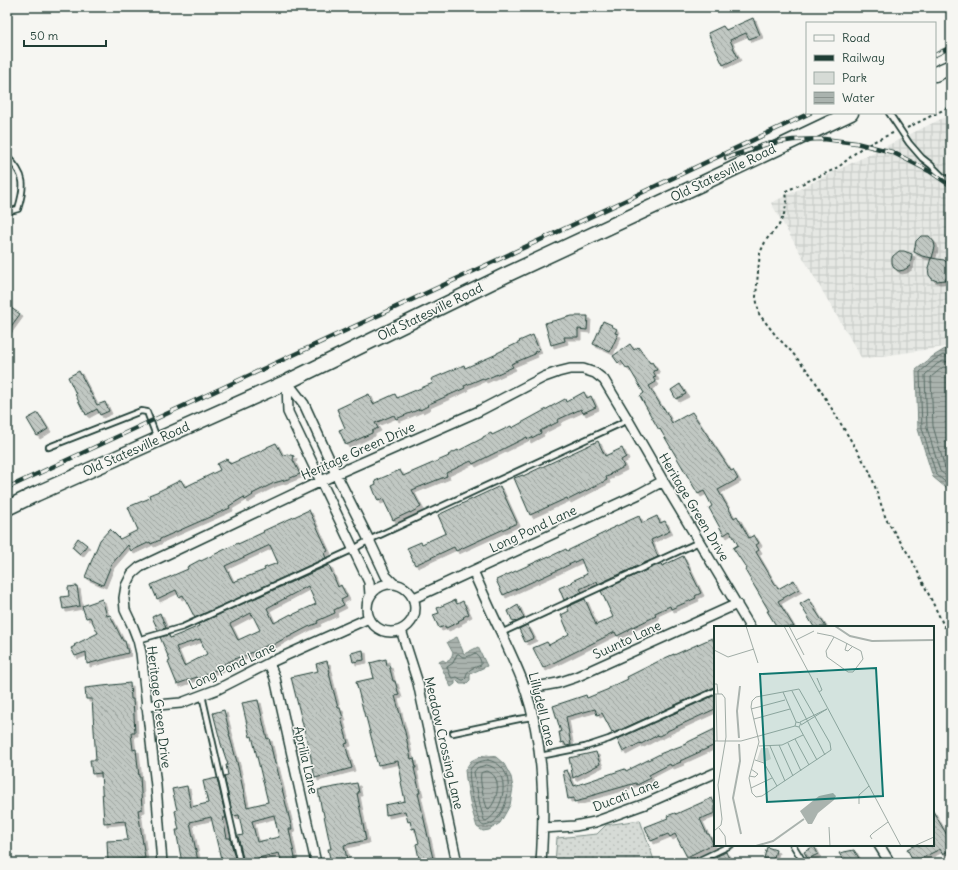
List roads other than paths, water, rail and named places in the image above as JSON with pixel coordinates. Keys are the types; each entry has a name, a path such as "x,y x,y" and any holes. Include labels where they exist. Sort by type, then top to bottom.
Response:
{"main road":[{"path":"936,74 951,67"},
{"name":"Old Statesville Road","path":"7,508 287,382 501,277 850,114"}],"street":[{"name":"Heritage Green Drive","path":"162,863 156,786 141,653 138,640 125,610 124,598 126,586 132,574 140,567 336,474 479,411 544,377 570,369 583,369 595,373 604,380 662,481 749,626"},
{"path":"287,382 304,404 336,474 386,576 393,583"},
{"path":"287,382 288,412 369,582 370,595 367,605 369,618 372,624 380,630 391,632 400,630 408,625 414,617 416,608 414,598 402,585 393,583 384,584 376,588 370,595"},
{"name":"Long Pond Lane","path":"414,598 639,494 662,481"},
{"name":"Lillydell Lane","path":"473,571 518,668 533,717 540,756 543,790 541,863"},
{"name":"Suunto Lane","path":"525,689 558,683 576,677 737,604"},
{"name":"Long Pond Lane","path":"146,706 181,703 202,696 269,663 369,618"},
{"name":"Meadow Crossing Lane","path":"400,630 418,683 457,863"},
{"name":"Aprilia Lane","path":"269,663 275,678 316,863"},
{"name":"Ducati Lane","path":"543,828 575,826 595,822 645,804 714,773"},
{"path":"880,846 890,863"}],"lane":[{"path":"890,114 922,158 943,177 951,182"},
{"path":"7,157 20,173 23,184 18,209 7,212"},
{"path":"49,447 141,412 147,412 158,440"},
{"path":"138,640 183,627 628,420"},
{"path":"501,633 700,542"},
{"path":"540,756 585,747 609,739 714,691"},
{"path":"202,696 240,863"},
{"path":"453,733 533,717"},
{"path":"693,863 730,846"},
{"path":"794,846 804,863"}],"water":[{"path":"945,349 951,354 951,492 933,477 918,429 916,370"},
{"path":"457,637 464,654 478,647 487,666 470,674 470,680 466,684 460,684 456,680 455,684 451,687 439,662 443,660 446,662 450,660 453,653 447,642"},
{"path":"487,755 496,757 504,764 511,777 513,788 510,805 500,823 489,830 483,831 477,827 471,807 465,770 471,761"}],"railway":[{"path":"936,54 951,47"},
{"path":"7,488 808,114"},
{"path":"726,158 767,144 793,140 824,139 856,143 892,152 929,171 951,186"}]}
